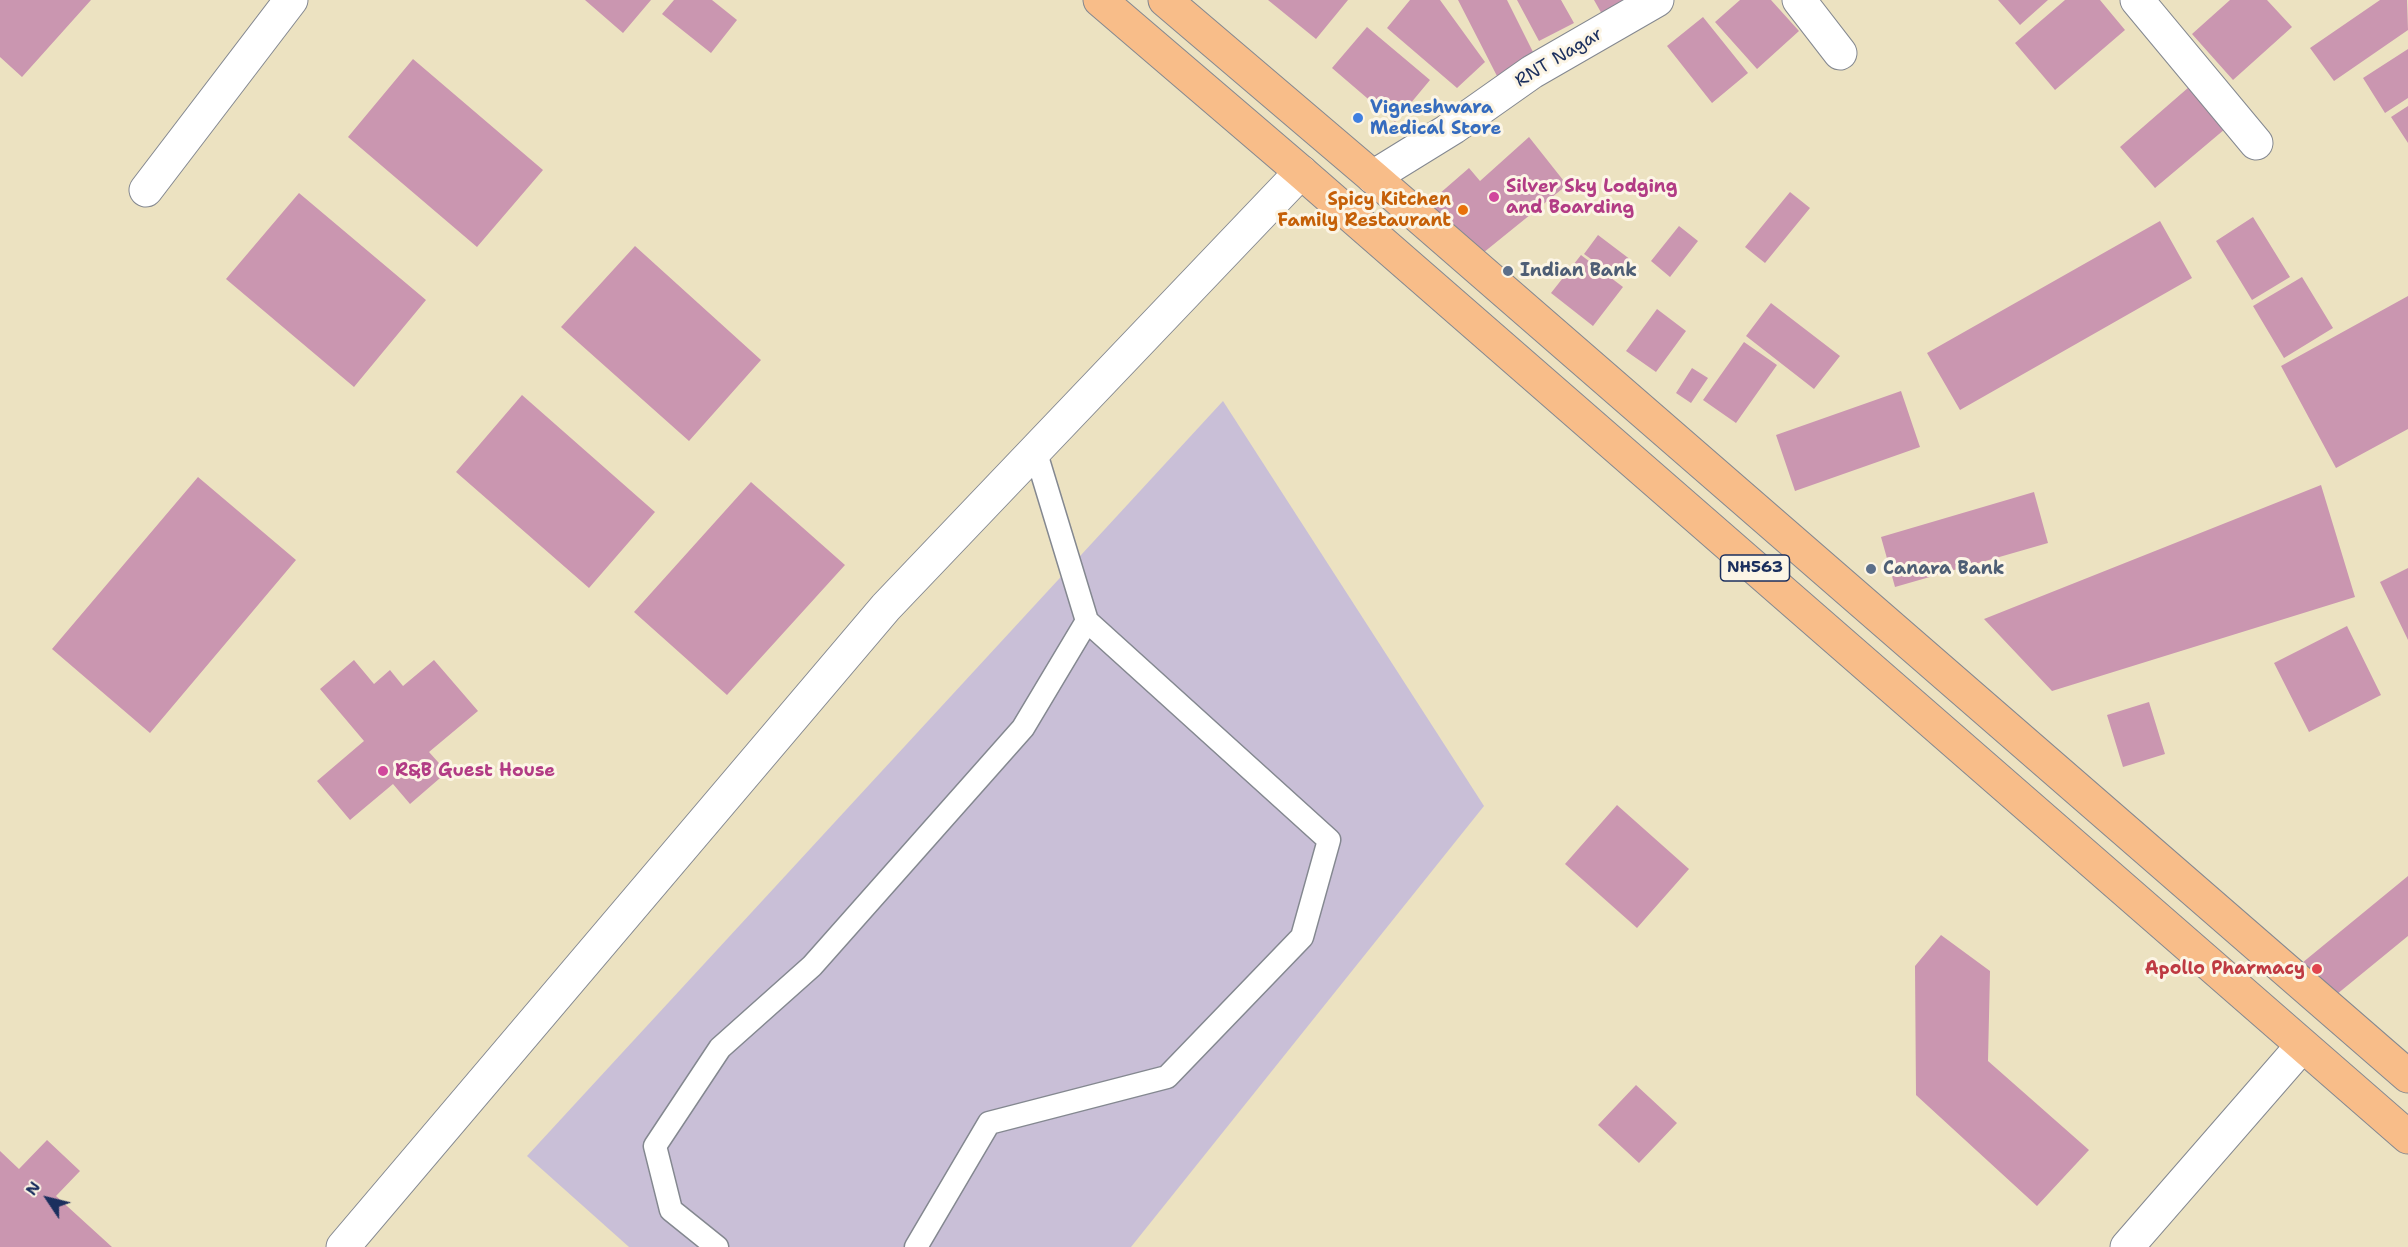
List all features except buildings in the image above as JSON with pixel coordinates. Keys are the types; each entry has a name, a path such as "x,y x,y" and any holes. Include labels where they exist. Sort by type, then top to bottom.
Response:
{"highway":[{"name":"NH563","path":"1100,0 1301,172 2408,1137"},
{"name":"NH563","path":"1165,0 1373,177 2408,1076"}],"street":[{"path":"146,190 291,0"},
{"name":"RNT Nagar","path":"1373,177 1454,126 1532,72 1657,0"},
{"path":"1799,0 1840,53"},
{"path":"2137,0 2256,143"},
{"path":"343,1247 886,607 1301,172"},
{"path":"2127,1247 2302,1046"}],"lane":[{"path":"915,1247 989,1123 1167,1077 1302,937 1329,840 1086,621 1035,450"},
{"path":"717,1247 671,1210 655,1146 720,1048 812,966 1023,728 1086,621"}],"shaded area":[{"path":"1223,401 1484,806 1131,1247 629,1247 527,1156"}],"place":[{"name":"Vigneshwara Medical Store","path":"1358,118"},
{"name":"Silver Sky Lodging and Boarding","path":"1494,197"},
{"name":"Spicy Kitchen Family Restaurant","path":"1463,210"},
{"name":"Indian Bank","path":"1508,271"},
{"name":"Canara Bank","path":"1871,569"},
{"name":"R&B Guest House","path":"383,771"},
{"name":"Apollo Pharmacy","path":"2317,969"}]}
